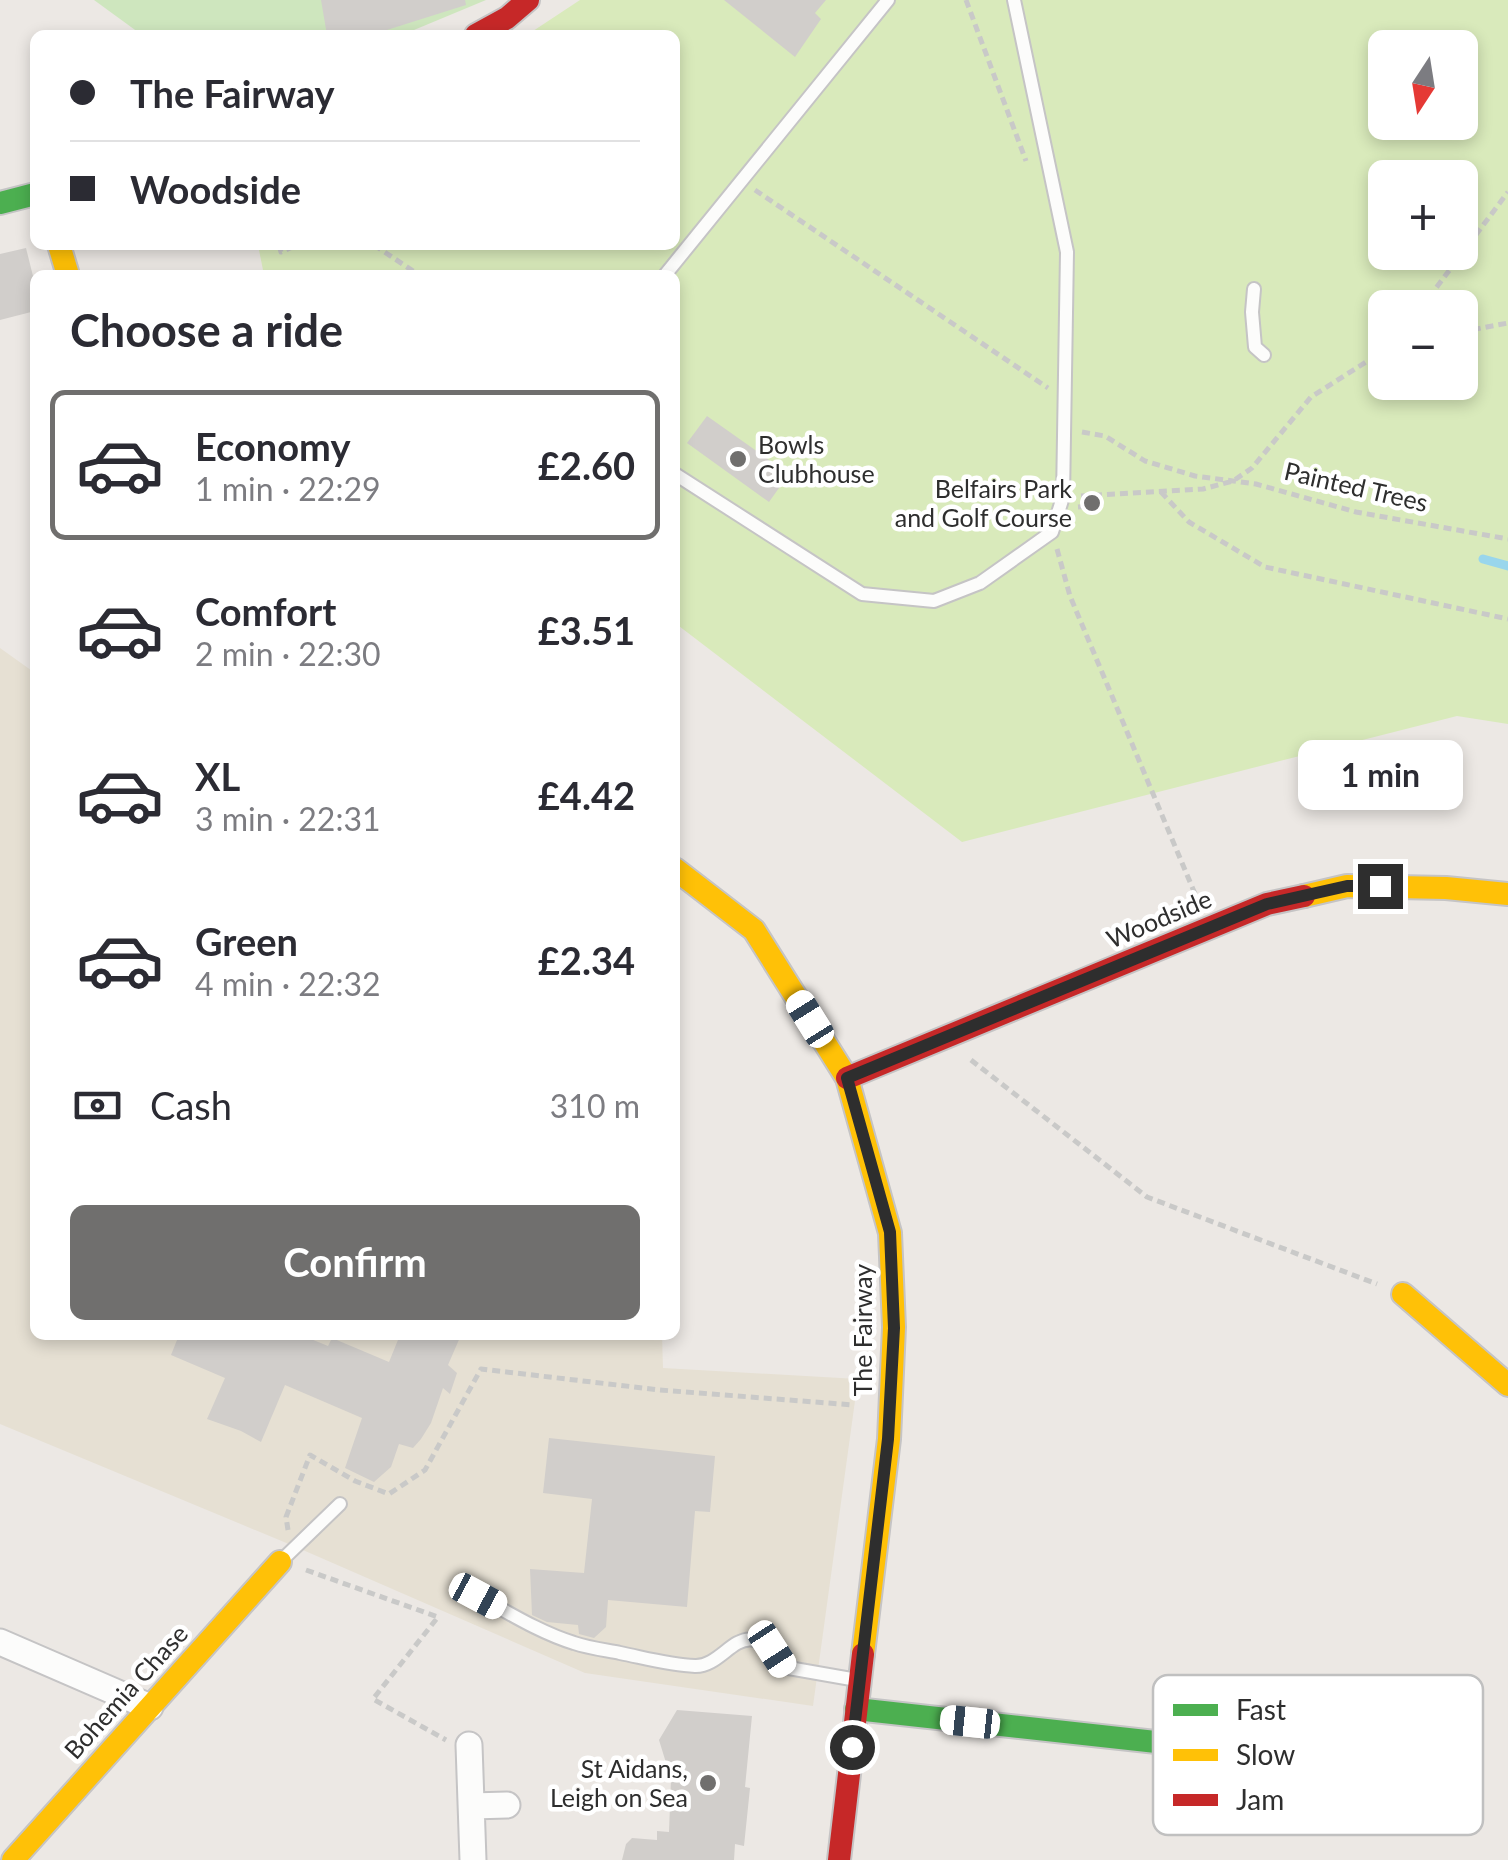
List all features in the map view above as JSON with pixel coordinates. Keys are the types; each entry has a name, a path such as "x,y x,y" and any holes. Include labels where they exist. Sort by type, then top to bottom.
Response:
{"street":[{"path":"485,30 508,18 528,0"},
{"path":"0,202 30,195"},
{"name":"The Fairway","path":"680,873 754,930 847,1078 890,1232 894,1328 888,1439 839,1860"},
{"name":"Woodside","path":"847,1078 1267,904 1347,886 1508,894"},
{"path":"1403,1294 1508,1385"},
{"name":"Bohemia Chase","path":"13,1860 286,1553"},
{"path":"0,1642 150,1707"},
{"path":"856,1709 1153,1742"},
{"path":"469,1745 473,1860"},
{"path":"472,1806 507,1805"}],"lane":[{"path":"669,270 888,0"},
{"path":"680,477 862,594 934,601 980,583 1052,532 1063,497 1067,252 1014,0"},
{"path":"1254,289 1254,347 1264,355"},
{"path":"286,1553 340,1504"},
{"path":"478,1596 574,1643 678,1665 705,1666 732,1644 752,1640 772,1649 783,1666 860,1680"}],"path":[{"path":"966,0 1032,176"},
{"path":"742,180 1063,398"},
{"path":"1434,290 1508,192"},
{"path":"382,250 412,270"},
{"path":"1478,329 1508,323"},
{"path":"1063,497 1203,489 1233,481 1252,468 1311,397 1368,361"},
{"name":"Painted Trees","path":"1063,428 1105,436 1145,461 1195,476 1256,484 1356,512 1508,540"},
{"path":"1162,492 1190,522 1266,568 1508,619"},
{"path":"1052,532 1070,596 1209,928"},
{"path":"944,1038 1148,1197 1403,1294"},
{"path":"469,1745 441,1739 373,1699 438,1617 286,1553 286,1517 310,1455 355,1481 389,1494 424,1470 481,1369 660,1390 854,1405"}],"shaded area":[{"path":"0,648 30,669 30,1340 662,1340 663,1368 858,1379 813,1706 585,1673 0,1424"}],"green space":[{"path":"94,0 486,0 414,30 135,30"},
{"name":"Belfairs Park and Golf Course","path":"580,0 1508,0 1508,724 1457,716 962,842 680,627 680,270 263,270 259,250 680,250 680,30 535,30"}],"building":[{"path":"321,0 465,0 466,5 387,30 326,30"},
{"path":"724,0 826,0 815,13 821,19 795,57"},
{"path":"26,248 32,270 30,312 0,320 0,254"},
{"name":"Bowls Clubhouse","path":"707,416 789,474 769,502 687,443"},
{"path":"177,1340 313,1340 328,1346 331,1340 337,1340 389,1362 398,1340 459,1340 448,1365 457,1373 450,1394 443,1388 421,1439 413,1448 399,1444 391,1467 374,1482 345,1468 362,1418 285,1385 261,1442 207,1419 225,1378 171,1355"},
{"path":"549,1438 715,1456 710,1512 695,1511 687,1607 608,1600 606,1627 594,1638 579,1634 578,1625 547,1622 532,1615 530,1569 584,1573 592,1499 543,1493"},
{"name":"St Aidans, Leigh on Sea","path":"677,1710 752,1716 744,1846 735,1844 734,1860 622,1860 632,1838 657,1840 657,1831 669,1832 671,1779 659,1740"}],"waterway":[{"path":"1483,559 1508,566"}],"traffic: fast":[{"path":"0,203 30,195"},
{"path":"856,1709 1153,1742"}],"traffic: slow":[{"path":"60,250 66,270"},
{"path":"680,873 754,930 847,1078 890,1233 894,1327 889,1439 863,1654"},
{"path":"1304,896 1347,886 1508,894"},
{"path":"1403,1294 1508,1385"},
{"path":"13,1860 280,1562"}],"traffic: jam":[{"path":"485,30 528,0"},
{"path":"847,1078 1267,904 1304,896"},
{"path":"839,1860 863,1654"}],"place":[{"name":"Bowls Clubhouse","path":"738,459"},
{"name":"Belfairs Park and Golf Course","path":"1092,503"},
{"name":"St Aidans, Leigh on Sea","path":"708,1783"}],"route":[{"path":"852,1747 888,1439 894,1328 890,1232 847,1078 1267,904 1347,886 1380,886"}]}
